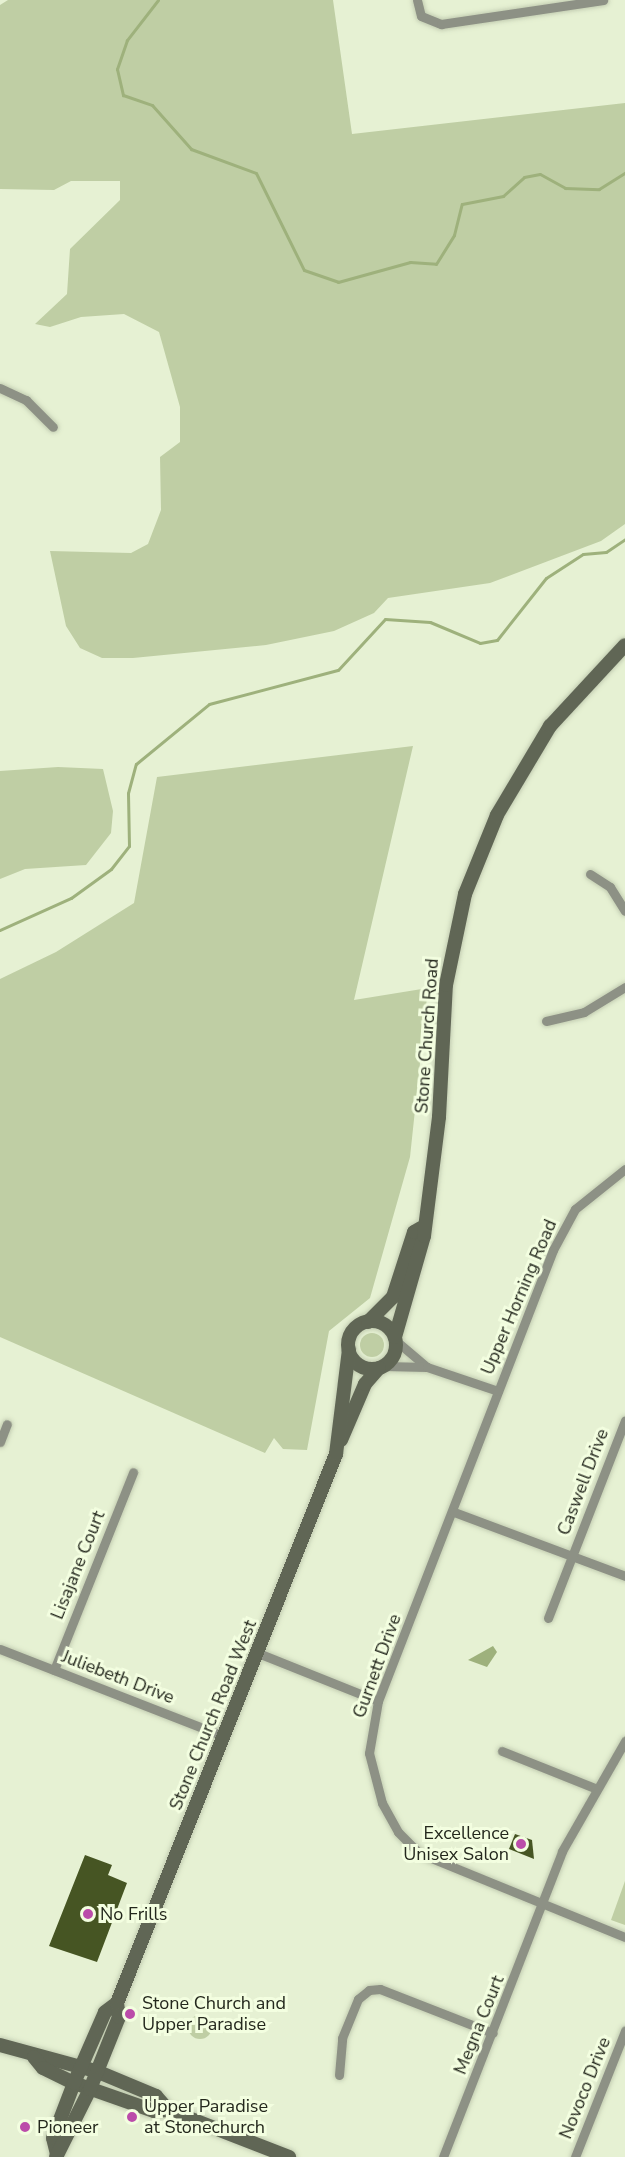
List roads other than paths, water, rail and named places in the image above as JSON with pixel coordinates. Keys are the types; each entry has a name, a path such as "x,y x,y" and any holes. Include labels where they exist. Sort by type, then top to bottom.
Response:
{"main road":[{"name":"Stone Church Road","path":"395,1338 424,1236 421,1228 436,1149 446,985 465,894 497,815 550,726 625,645"},
{"name":"Stone Church Road","path":"368,1322 393,1297 414,1232 421,1228"},
{"path":"368,1322 384,1325 395,1338 395,1353 381,1367 340,1440 349,1350 353,1332 368,1322"},
{"path":"349,1350 360,1365 381,1367"},
{"name":"Stone Church Road West","path":"56,2156 90,2089 118,2017 117,2003 258,1653 340,1440"},
{"name":"Stone Church Road West","path":"56,2156 53,2138 74,2083 105,2012 117,2003"},
{"path":"0,2045 34,2057 49,2054 96,2071 156,2096 168,2110"},
{"path":"34,2057 43,2068 74,2083 154,2111 168,2110 290,2157"}],"street":[{"path":"417,0 421,16 441,24 555,3 603,0"},
{"path":"0,388 26,400 53,427"},
{"path":"590,874 610,887 625,911"},
{"path":"546,1021 584,1012 625,987"},
{"name":"Upper Horning Road","path":"498,1391 570,1218 625,1169"},
{"path":"395,1338 427,1367"},
{"path":"381,1367 427,1367 498,1391"},
{"name":"Gurnett Drive","path":"498,1391 454,1512 378,1701 371,1727 373,1779 398,1832 419,1853 449,1869 625,1937"},
{"name":"Caswell Drive","path":"548,1618 625,1420"},
{"path":"0,1442 7,1424"},
{"name":"Lisajane Court","path":"54,1670 133,1472"},
{"path":"454,1512 625,1576"},
{"name":"Juliebeth Drive","path":"0,1649 224,1736"},
{"path":"258,1653 378,1701"},
{"name":"Megna Court","path":"443,2157 544,1904 562,1851 625,1741"},
{"path":"502,1751 597,1789"},
{"path":"339,2075 342,2037 358,1999 369,1990 380,1989 493,2033"},
{"name":"Novoco Drive","path":"575,2157 625,2031"}],"waterway":[{"path":"158,0 127,40 117,69 123,95 152,105 191,149 256,173 304,270 338,282 410,262 436,264 454,235 462,204 503,196 524,177 540,174 565,188 599,189 625,173"},
{"path":"0,930 71,898 111,869 129,846 128,793 136,764 209,704 338,670 385,619 430,622 480,643 497,640 546,578 583,554 606,552 625,539"}],"place":[{"name":"Excellence Unisex Salon","path":"521,1844"},
{"name":"No Frills","path":"88,1914"},
{"name":"Stone Church and Upper Paradise","path":"130,2014"},
{"name":"Upper Paradise at Stonechurch","path":"132,2117"},
{"name":"Pioneer","path":"25,2127"}]}
